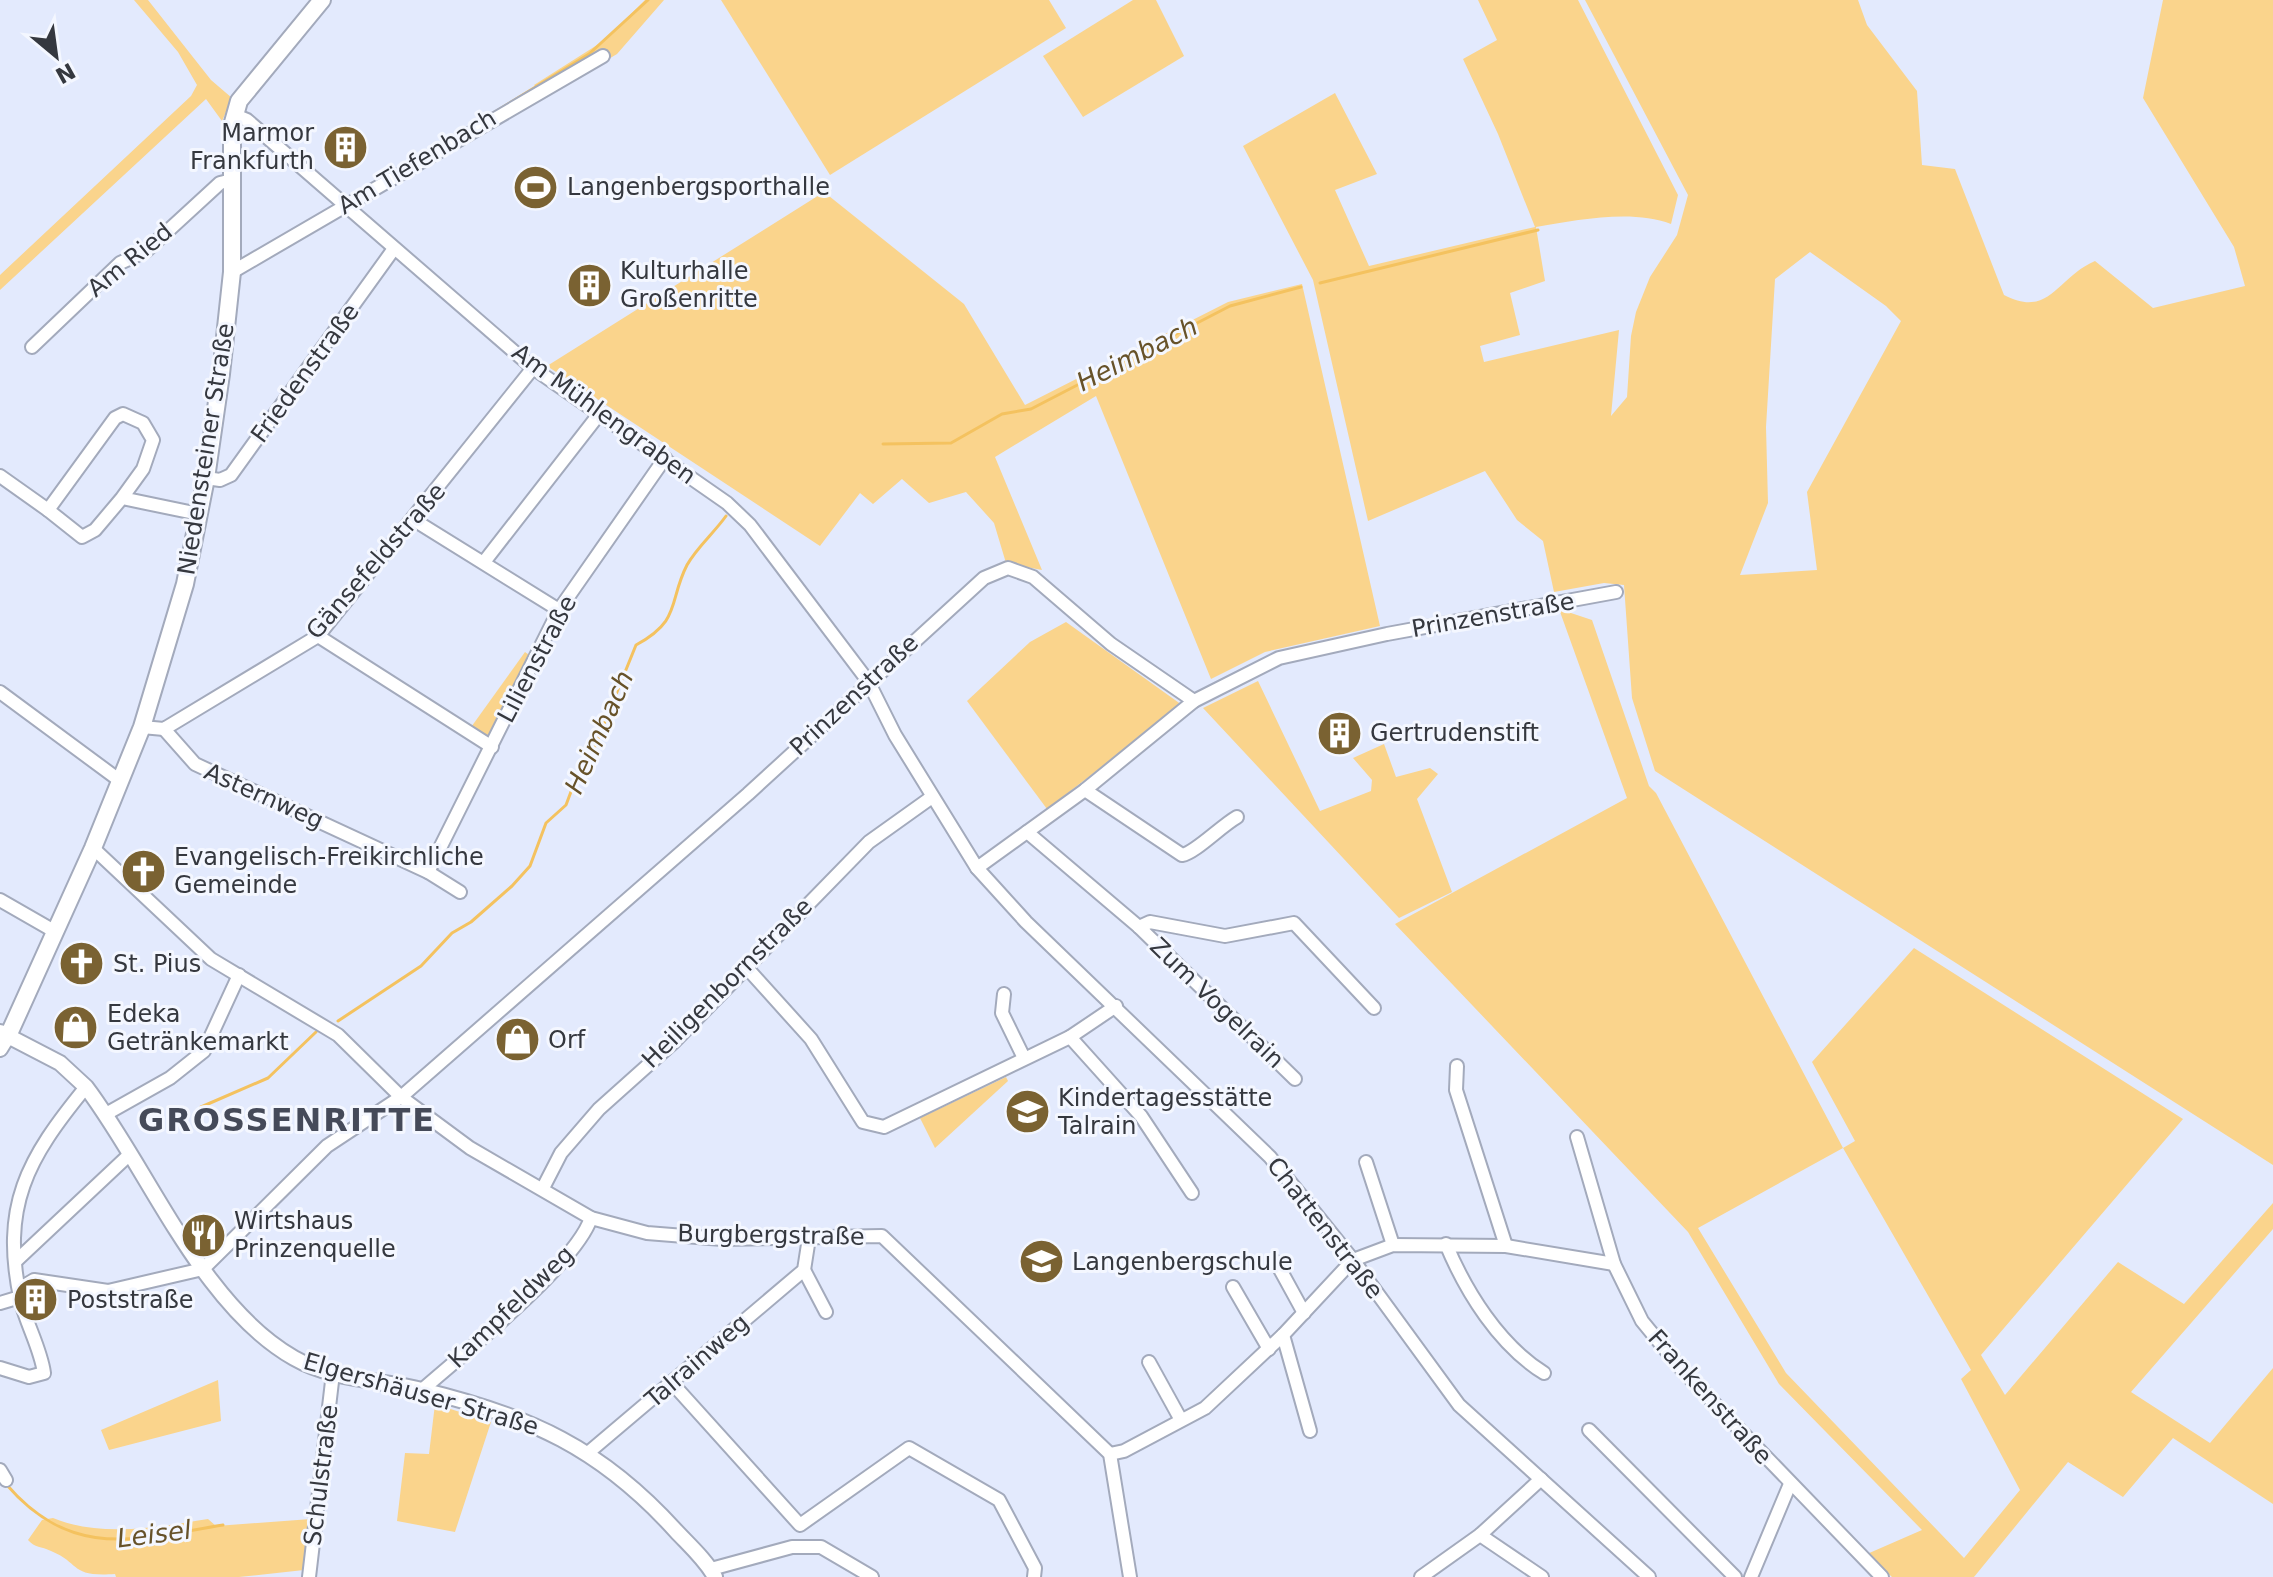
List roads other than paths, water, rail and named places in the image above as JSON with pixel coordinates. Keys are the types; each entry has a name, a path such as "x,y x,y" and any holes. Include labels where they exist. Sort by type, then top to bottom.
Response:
{"main road":[{"path":"237,108 322,0"},
{"name":"Niedensteiner Straße","path":"3,1040 93,848 142,727 185,584 206,478 232,272 232,180 237,108"}],"street":[{"name":"Am Tiefenbach","path":"232,272 603,56"},
{"name":"Am Mühlengraben","path":"237,108 393,250 533,368 727,503 750,525 868,681"},
{"name":"Am Ried","path":"32,347 120,263 146,251 220,183 232,180"},
{"name":"Friedenstraße","path":"206,478 220,480 231,475 393,250"},
{"name":"Gänsefeldstraße","path":"164,729 318,636 533,368"},
{"path":"484,562 600,413"},
{"path":"0,476 82,537 95,530 143,469 153,440 143,423 123,414 115,418 48,510"},
{"name":"Lilienstraße","path":"428,872 559,610 665,458"},
{"path":"122,498 199,514"},
{"path":"414,520 559,610"},
{"name":"Prinzenstraße","path":"203,1269 327,1146 401,1097 748,794 984,578 1008,568 1033,577 1111,644 1194,701 1279,658 1387,634 1616,592"},
{"path":"318,636 492,747"},
{"name":"Chattenstraße","path":"868,681 932,797 977,868 1026,922 1270,1157 1353,1260 1459,1405 1649,1577"},
{"path":"0,692 119,780"},
{"path":"977,868 1085,790 1194,701"},
{"path":"142,727 164,729"},
{"name":"Asternweg","path":"164,729 195,764 428,872 460,892"},
{"path":"1085,790 1182,855 1190,854 1216,828 1237,817"},
{"name":"Heiligenbornstraße","path":"543,1188 561,1153 599,1109 675,1041 869,842 932,797"},
{"name":"Zum Vogelrain","path":"1027,832 1139,927 1295,1079"},
{"name":"Burgbergstraße","path":"93,848 188,941 338,1035 401,1097 470,1148 591,1218 662,1234 722,1239 882,1236 1110,1454"},
{"path":"0,900 54,931"},
{"name":"Zum Vogelrain","path":"1139,927 1150,922 1225,936 1294,923 1374,1008"},
{"path":"747,968 811,1039 863,1122 884,1127 1070,1037 1116,1006"},
{"path":"106,1114 180,1072 204,1051 239,975"},
{"path":"1004,994 1002,1013 1024,1058"},
{"path":"1070,1037 1141,1116 1192,1193"},
{"name":"Elgershäuser Straße","path":"3,1040 60,1063 86,1087 203,1269 260,1335 295,1359 333,1373 422,1390 540,1425 589,1452 644,1495 713,1573"},
{"path":"1457,1066 1456,1090 1506,1246"},
{"path":"0,1368 29,1377 44,1373 20,1297 14,1234 15,1208 27,1168 38,1149 86,1087"},
{"name":"Frankenstraße","path":"1577,1137 1614,1264 1642,1321 1683,1371 1882,1577"},
{"path":"16,1261 130,1154"},
{"path":"1366,1162 1393,1245"},
{"name":"Kampfeldweg","path":"422,1390 554,1270 585,1235 591,1218"},
{"path":"809,1238 804,1270 826,1312"},
{"path":"1446,1244 1464,1288 1528,1363 1544,1373"},
{"path":"1130,1577 1110,1454 1124,1451 1205,1408 1283,1335 1353,1260 1393,1245 1446,1244 1506,1246 1614,1264"},
{"path":"1276,1262 1304,1313"},
{"path":"20,1297 24,1286 34,1280 108,1291 203,1269"},
{"name":"Talrainweg","path":"589,1452 804,1270"},
{"path":"1233,1287 1269,1349"},
{"path":"0,1303 20,1297"},
{"path":"1283,1335 1310,1431"},
{"path":"1149,1362 1181,1420"},
{"name":"Schulstraße","path":"309,1577 333,1373"},
{"path":"672,1383 800,1525"},
{"path":"1589,1430 1735,1577"},
{"path":"792,1547 800,1525 909,1448 999,1500 1035,1568 1034,1577"},
{"path":"1421,1577 1480,1535 1541,1479"},
{"path":"1751,1577 1790,1484"},
{"path":"1480,1535 1542,1577"},
{"path":"713,1573 792,1547 821,1547 872,1577"}],"waterway":[{"path":"487,117 589,54 648,0"},
{"name":"Heimbach","path":"1320,283 1538,230"},
{"name":"Heimbach","path":"883,444 951,443 1002,414 1031,409 1230,306 1301,287"},
{"name":"Heimbach","path":"338,1021 421,966 452,933 471,922 530,866 546,823 566,805 575,781 585,771 636,645 661,627 672,610 687,565 726,516"},
{"name":"Heimbach","path":"201,1107 268,1078 316,1032"},
{"name":"Leisel","path":"6,1484 31,1508 56,1525 81,1535 107,1539 134,1538 223,1525"}],"place":[{"name":"Marmor Frankfurth","path":"345,147"},
{"name":"Langenbergsporthalle","path":"536,187"},
{"name":"Kulturhalle Großenritte","path":"589,285"},
{"name":"Gertrudenstift","path":"1339,733"},
{"name":"Evangelisch-Freikirchliche Gemeinde","path":"143,871"},
{"name":"St. Pius","path":"82,964"},
{"name":"Edeka Getränkemarkt","path":"76,1028"},
{"name":"Orf","path":"517,1040"},
{"name":"Kindertagesstätte Talrain","path":"1027,1112"},
{"name":"Wirtshaus Prinzenquelle","path":"203,1235"},
{"name":"Langenbergschule","path":"1041,1262"},
{"name":"Poststraße","path":"36,1300"}],"district":[{"name":"GROSSENRITTE","path":"287,1120"}]}
